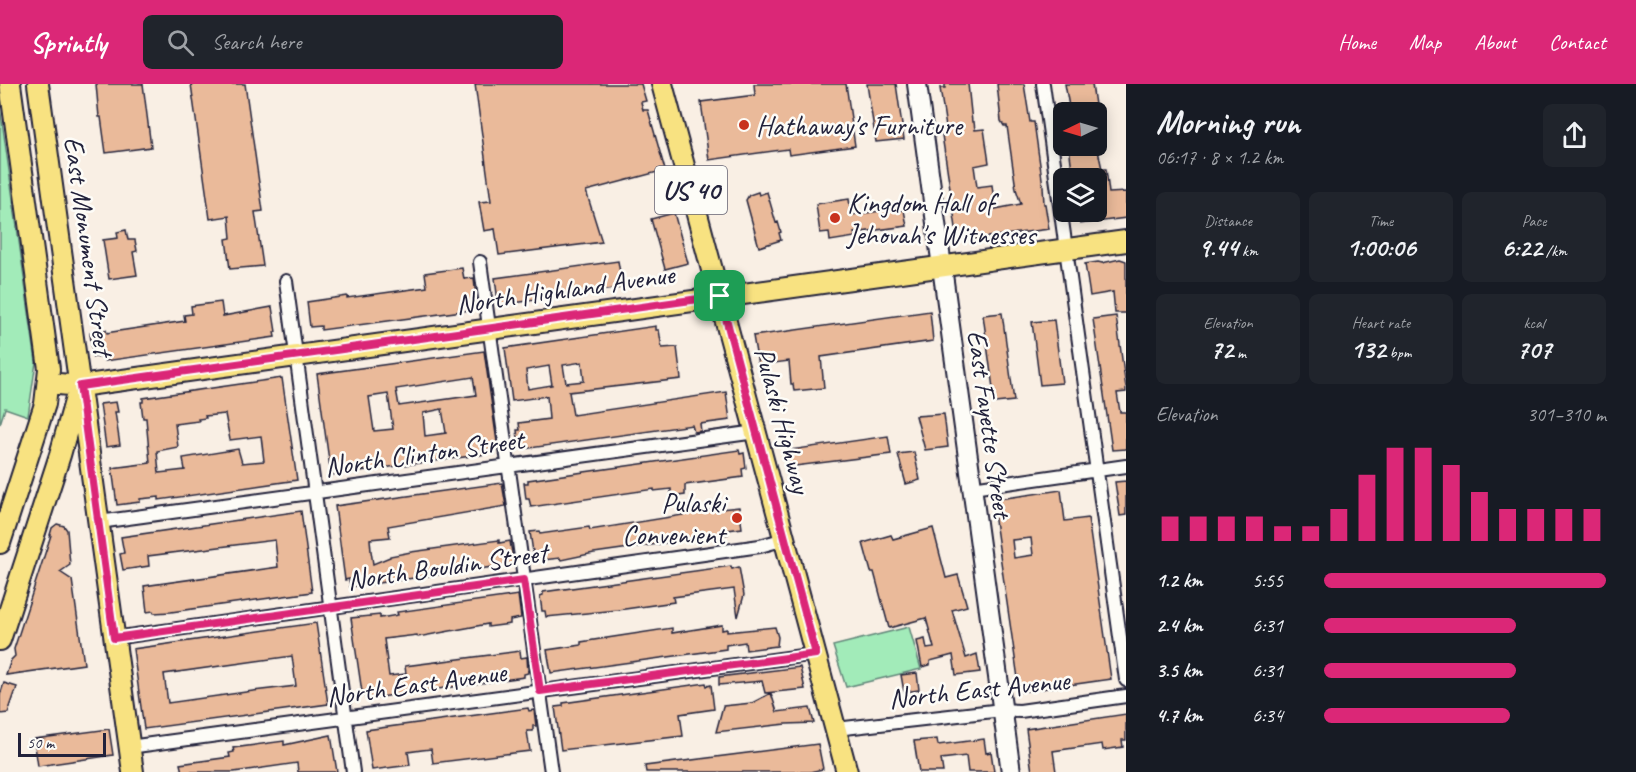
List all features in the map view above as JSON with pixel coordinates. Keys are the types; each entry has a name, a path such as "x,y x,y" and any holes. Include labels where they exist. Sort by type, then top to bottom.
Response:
{"main road":[{"name":"East Monument Street","path":"0,543 45,404 48,383 47,345 10,84"},
{"name":"East Monument Street","path":"38,84 133,772"},
{"name":"Pulaski Highway","path":"662,84 848,772"},
{"name":"East Fayette Street","path":"917,84 1011,772"},
{"name":"North Highland Avenue","path":"48,383 80,386 1126,241"},
{"path":"0,640 80,386"}],"street":[{"path":"1043,84 1126,680"},
{"path":"480,262 551,772"},
{"path":"286,281 353,772"},
{"name":"North Clinton Street","path":"99,522 756,432"},
{"path":"972,488 1126,466"},
{"name":"North Bouldin Street","path":"114,638 760,546 785,539"},
{"name":"North East Avenue","path":"129,747 816,654"},
{"name":"North East Avenue","path":"836,729 1002,710 1020,711 1126,696"}],"green space":[{"path":"0,107 36,362 28,416 5,408 0,424"},
{"path":"909,627 921,669 846,687 833,646"}],"building":[{"path":"96,84 143,84 151,147 106,153"},
{"path":"191,84 245,84 263,211 255,212 263,266 230,269 226,239 231,238 229,216 210,219"},
{"path":"475,84 641,84 646,101 641,102 643,110 648,110 665,170 586,191 602,242 499,255 495,229 484,231 479,202 491,201"},
{"path":"754,84 846,84 855,146 789,155 788,149 709,160 701,102 755,95"},
{"path":"867,84 896,84 904,139 876,142"},
{"path":"945,84 968,84 972,122 974,122 975,130 984,129 989,163 974,166 977,187 992,185 995,209 1021,204 1016,189 1007,126 1004,126 1001,121 997,84 1024,84 1030,122 1034,122 1049,229 958,241 942,135 947,134 940,88 945,88"},
{"path":"1065,84 1092,84 1095,102 1068,102"},
{"path":"1070,156 1099,156 1102,168 1072,168"},
{"path":"1107,177 1109,193 1126,192 1126,218 1107,220"},
{"path":"758,192 759,195 767,192 781,232 779,233 781,240 759,247 746,200 749,195"},
{"path":"849,199 851,215 904,210 907,226 854,233 855,237 830,241 829,232 820,233 816,204"},
{"path":"674,213 688,263 665,269 651,219"},
{"path":"126,230 128,240 135,240 137,251 133,252 137,275 109,279 103,240 118,238 117,232"},
{"path":"1120,259 1126,261 1126,313 1115,313 1113,292 1090,296 1085,264"},
{"path":"618,261 622,284 619,284 620,288 500,305 498,302 495,278"},
{"path":"462,268 464,279 474,278 477,309 321,330 321,326 310,327 307,302 427,287 425,273"},
{"path":"221,302 223,316 272,307 275,337 105,361 104,356 93,357 90,333 106,330 107,333 185,321 184,315 192,314 191,306"},
{"path":"930,311 933,341 821,357 824,388 794,391 793,384 791,384 789,361 758,365 753,336"},
{"path":"1002,313 1014,401 995,403 983,315"},
{"path":"1116,316 1126,388 1126,392 1117,393 1120,412 1126,412 1126,449 1112,450 1093,319"},
{"path":"1054,320 1062,383 1040,385 1032,322"},
{"path":"656,326 656,330 659,330 662,348 677,347 681,379 569,392 573,415 726,392 730,420 700,424 701,431 694,432 692,425 523,449 522,446 519,447 517,430 520,430 519,423 549,419 547,396 512,401 505,348","holes":["582,362 584,381 566,383 563,365","549,366 552,385 528,389 526,370"]},
{"path":"484,351 498,449 486,451 486,454 331,475 317,374","holes":["473,377 476,395 399,406 396,389","388,394 393,429 374,431 369,397","442,409 446,433 425,436 423,413"]},
{"path":"282,378 297,480 159,500 159,497 140,499 140,502 117,505 112,468 150,463 146,418 143,418 141,402 143,398","holes":["225,414 230,440 261,436 264,461 242,463 238,449 183,458 185,470 159,473 157,451 178,447 175,424 199,421 198,419 206,418 205,416"]},
{"path":"116,402 118,412 115,412 120,445 106,447 100,404"},
{"path":"944,414 948,447 925,450 916,416"},
{"path":"888,436 891,454 787,467 783,451"},
{"path":"739,450 740,454 744,453 746,468 742,469 743,477 685,485 685,495 671,497 671,489 654,491 654,489 531,507 529,499 526,499 524,483 528,483 528,480"},
{"path":"914,452 920,480 906,484 898,454"},
{"path":"1126,481 1126,515 1120,516 1115,482"},
{"path":"502,483 506,506 388,526 390,537 370,539 371,551 373,564 390,556 411,552 499,540 499,543 510,541 514,564 350,587 349,579 345,580 335,506"},
{"path":"1061,490 1065,521 1088,518 1111,679 1020,692 992,500","holes":["1031,538 1033,555 1014,558 1012,540"]},
{"path":"739,507 742,528 728,530 728,534 594,553 561,560 560,558 543,560 542,557 534,559 530,532 539,531 540,534 589,527 590,530 683,515 682,513"},
{"path":"301,511 312,592 171,612 147,612 144,586 278,567 275,540 148,556 149,566 123,570 120,554 124,553 121,537"},
{"path":"57,524 64,526 67,530 70,565 60,572 72,580 84,664 6,675 11,660 15,656 14,649 52,528"},
{"path":"933,528 946,578 958,575 967,606 952,610 966,658 977,654 980,672 956,675 953,655 930,661 930,665 922,667 917,641 925,639 927,649 934,648 926,618 889,628 874,572 871,572 863,543 891,535 893,539"},
{"path":"731,566 732,569 739,567 744,595 738,617 734,589 673,597 674,602 618,610 546,617 545,611 542,611 540,596 543,592"},
{"path":"518,595 521,618 510,620 510,624 488,627 488,624 418,637 417,635 384,639 389,676 406,674 405,666 520,651 521,658 527,657 528,673 524,674 524,677 366,699 364,691 362,692 351,618 380,615 380,618 398,615 397,612"},
{"path":"316,623 328,704 144,729 133,649","holes":["292,656 296,686 168,703 164,674"]},
{"path":"722,625 722,630 727,629 727,632 775,627 778,637 777,646 746,650 745,642 726,645 726,649 551,673 547,650 581,645 581,642 672,628 672,633"},
{"path":"800,667 805,689 765,693 762,681 719,685 719,677"},
{"path":"917,673 919,690 904,692 901,675"},
{"path":"4,683 17,687 8,713 0,714 0,695"},
{"path":"706,683 707,686 711,685 714,709 680,714 683,736 561,750 555,707 563,706 563,703"},
{"path":"771,693 777,712 810,708 814,723 716,732 723,706 752,703"},
{"path":"528,708 529,711 534,710 536,726 533,726 533,731 527,731 530,751 433,763 431,749 422,750 408,752 410,765 372,770 366,730"},
{"path":"1126,714 1126,740 1122,740 1123,747 1103,750 1102,744 1053,751 1056,772 1032,772 1026,729"},
{"path":"109,729 113,755 38,766 34,739"},
{"path":"331,735 337,772 298,772 297,763 234,772 182,772 180,764 230,757 229,753 234,752 233,748 284,741 284,745"},
{"path":"937,739 938,745 984,739 986,753 991,752 994,772 968,772 966,756 941,759 943,772 919,772 914,741"},
{"path":"818,744 823,769 810,772 646,772 645,766"}],"place":[{"name":"Hathaway's Furniture","path":"744,125"},
{"name":"Kingdom Hall of Jehovah's Witnesses","path":"835,218"},
{"name":"Pulaski Convenient","path":"737,518"}],"route":[{"path":"720,296 816,654 540,691 524,580 114,638 80,386 720,296"}]}
